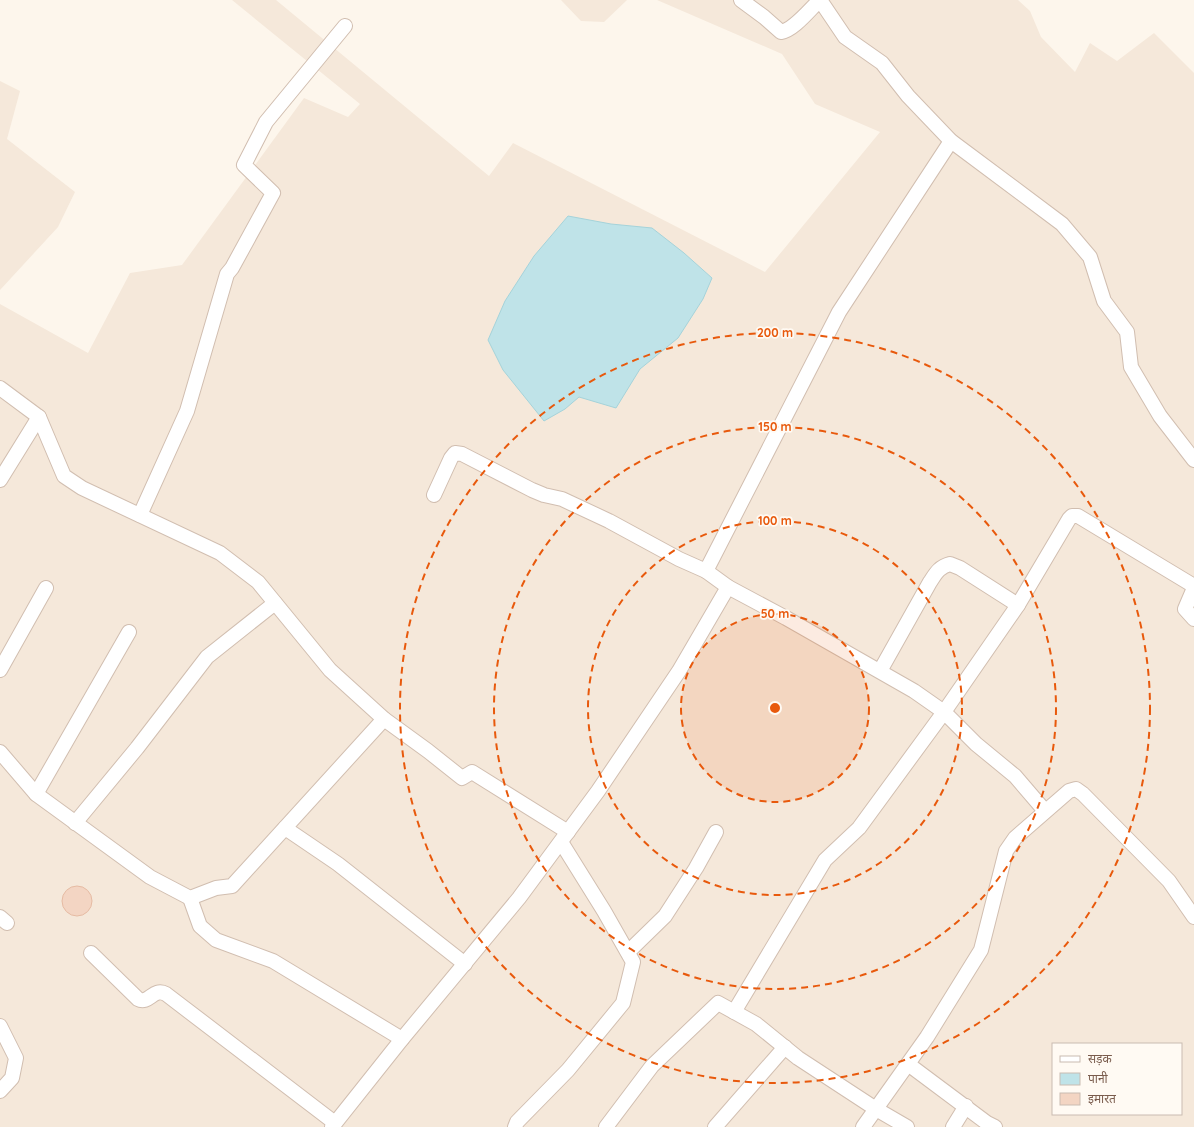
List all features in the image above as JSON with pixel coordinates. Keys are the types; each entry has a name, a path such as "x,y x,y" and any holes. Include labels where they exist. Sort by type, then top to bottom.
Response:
{"street":[{"path":"741,0 764,16 782,32 794,25 820,0 845,37 882,63 908,96 950,141 1062,224 1090,257 1104,301 1127,332 1131,367 1160,416 1194,460"},
{"path":"140,515 187,411 227,274 232,268 273,193 244,165 266,122 345,26"},
{"path":"706,571 839,312 950,141"},
{"path":"0,388 39,417 64,476 82,488 220,553 258,582 330,670 384,719 462,778 472,772 564,837 633,962 623,1003 568,1070 517,1122 515,1127"},
{"path":"0,480 39,417"},
{"path":"434,495 451,458 455,453 462,454 532,490 544,495 562,499 608,520 679,559 706,571 728,587 786,618 914,691 944,712 976,744 1014,776 1045,810"},
{"path":"734,1012 825,860 859,828 944,712 1018,604 1072,516 1083,518 1194,587 1185,609 1194,619"},
{"path":"880,671 930,582 943,566 950,564 960,568 1018,604"},
{"path":"91,953 138,999 142,1001 146,1000 157,992 166,994 334,1125 402,1039 520,898 598,791 679,671 728,587"},
{"path":"0,670 46,588"},
{"path":"75,823 137,748 207,657 275,603"},
{"path":"36,794 129,632"},
{"path":"190,898 216,888 232,886 384,719"},
{"path":"0,752 36,794 150,877 190,898 200,926 216,940 273,961 402,1039"},
{"path":"864,1127 927,1037 981,950 1006,851 1015,838 1069,790 1076,789 1083,794 1169,881 1194,917"},
{"path":"285,828 338,864 465,964"},
{"path":"628,952 665,916 696,868 716,832"},
{"path":"606,1127 652,1066 718,1003 756,1024 798,1058 876,1109 907,1127"},
{"path":"0,1026 16,1058 12,1078 0,1091"},
{"path":"715,1127 785,1047"},
{"path":"908,1064 987,1123 995,1127"},
{"path":"953,1127 966,1106"}],"shaded area":[{"path":"232,0 276,0 489,176 513,143 765,272 880,132 815,104 782,54 657,0 1018,0 1030,11 1041,37 1075,72 1090,43 1117,61 1154,33 1194,73 1194,1127 0,1127 0,304 88,353 130,273 182,265 304,98 348,117 360,104"},
{"path":"561,0 627,0 604,22 581,21"},
{"path":"0,81 20,91 7,139 75,192 58,227 0,290"}],"water":[{"path":"568,216 611,224 652,228 684,253 712,278 703,299 678,338 640,369 616,408 579,397 565,409 544,421 503,370 488,340 505,301 534,256"}],"building":[{"path":"77,886 88,890 92,901 88,912 77,916 66,912 62,901 66,890"}]}
